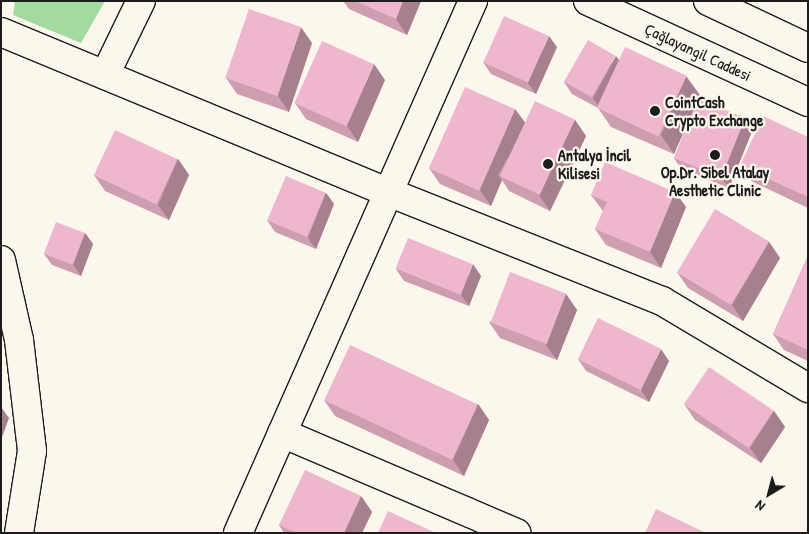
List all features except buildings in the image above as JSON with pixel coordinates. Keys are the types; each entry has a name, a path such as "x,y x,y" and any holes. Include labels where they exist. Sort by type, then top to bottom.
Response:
{"street":[{"path":"105,75 141,1"},
{"path":"238,533 473,1"},
{"name":"Çağlayangil Caddesi","path":"588,1 808,102"},
{"path":"708,1 808,48"},
{"path":"1,32 388,192 662,300 808,388"},
{"path":"1,260 7,307 32,450 19,533"},
{"path":"282,434 517,533"}],"green space":[{"path":"15,1 105,1 81,43 13,15"}],"place":[{"name":"CointCash Crypto Exchange","path":"655,111"},
{"name":"Op.Dr. Sibel Atalay Aesthetic Clinic","path":"715,155"},
{"name":"Antalya İncil Kilisesi","path":"548,164"}]}
